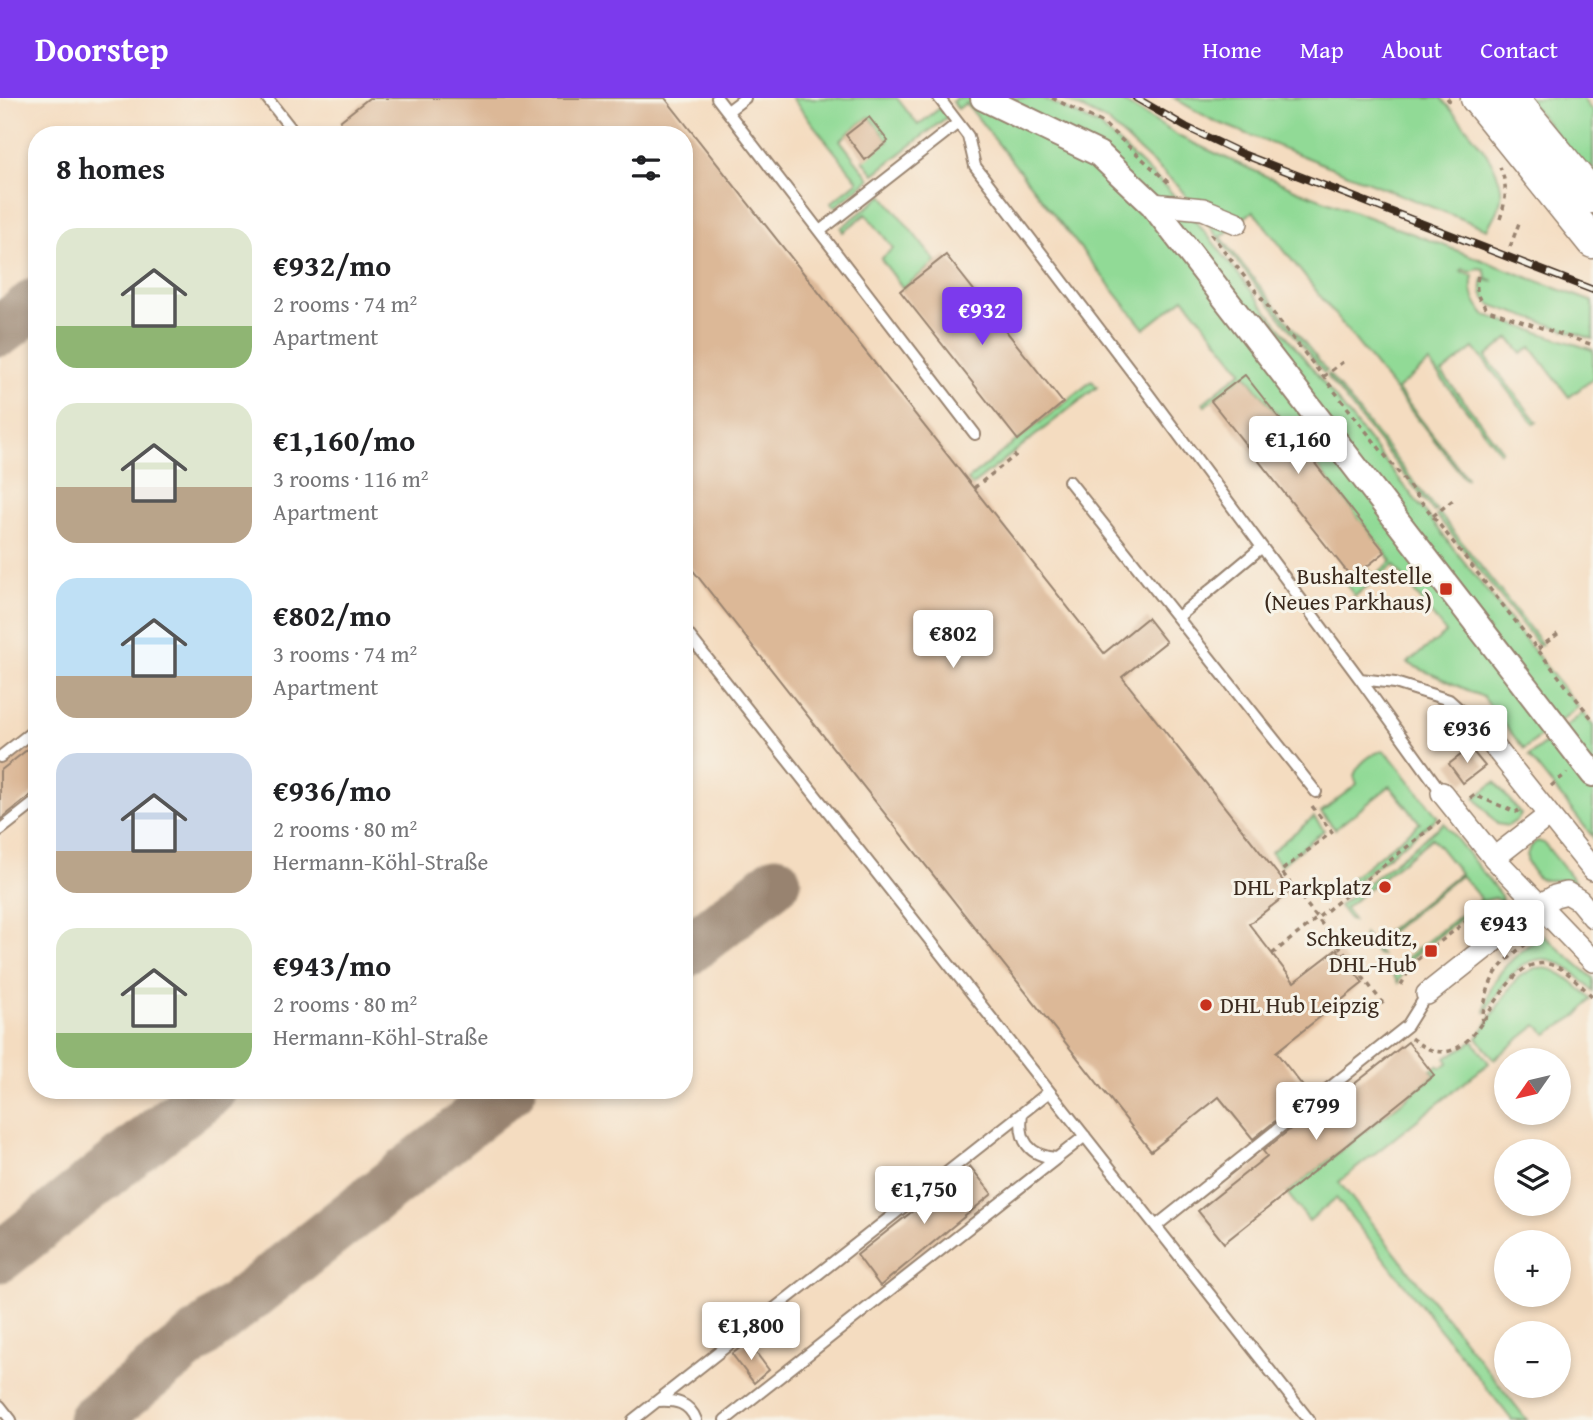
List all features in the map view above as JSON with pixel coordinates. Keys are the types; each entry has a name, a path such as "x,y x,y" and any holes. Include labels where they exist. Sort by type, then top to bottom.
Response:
{"main road":[{"path":"1512,98 1593,197"},
{"path":"1465,103 1593,242"}],"street":[{"path":"984,98 1099,154 1152,204 1583,771"},
{"path":"1152,204 1203,209 1237,223"},
{"path":"1478,726 1593,870"},
{"path":"1449,801 1494,858 1593,961"},
{"path":"1494,858 1549,815"},
{"path":"1427,994 1538,906 1555,896 1567,893 1579,901 1593,917"}],"lane":[{"path":"267,98 289,126"},
{"path":"717,98 975,434"},
{"path":"728,111 745,98"},
{"path":"939,98 968,136 975,166 1449,801"},
{"path":"820,232 958,123"},
{"path":"1069,481 1316,792"},
{"path":"1178,617 1262,547"},
{"path":"693,640 1309,1420"},
{"path":"1360,679 1395,683 1449,700 1478,726"},
{"path":"0,757 28,736"},
{"path":"0,830 28,808"},
{"path":"1156,1226 1407,1026 1427,994"},
{"path":"633,1420 1049,1092"},
{"path":"1022,1114 1019,1130 1027,1146 1041,1157 1056,1158"},
{"path":"725,1420 1085,1136"},
{"path":"657,1401 676,1400 692,1410 696,1420"},
{"path":"0,1406 11,1420"}],"path":[{"path":"1052,98 1103,123 1172,186 1593,720"},
{"path":"1447,98 1465,103"},
{"path":"1497,162 1506,194 1500,219"},
{"path":"1510,247 1519,223"},
{"path":"1478,276 1475,288 1477,296 1488,310 1593,345"},
{"path":"1323,377 1344,360"},
{"path":"974,488 1016,455"},
{"path":"1433,516 1453,500"},
{"path":"1538,649 1559,633"},
{"path":"1272,954 1317,918 1449,801 1475,795 1516,812 1583,771"},
{"path":"1316,792 1307,799 1332,832 1281,871 1383,999 1385,1006"},
{"path":"1401,985 1413,963 1489,904"},
{"path":"1482,1024 1484,999 1495,972 1540,933"},
{"path":"1409,1036 1434,1050 1449,1050 1462,1046 1482,1024 1509,983 1526,968 1538,964 1552,965 1564,970 1593,997"}],"green space":[{"path":"792,98 897,98 918,125 940,108 947,117 874,174 863,160 888,141 869,117 840,140 870,179 833,206 831,203 858,181"},
{"path":"957,98 1042,98 1100,126 1170,191 1578,707 1524,749 1483,697 1407,663 1446,633 1394,565 1355,596 1345,583 1366,566 1374,576 1392,561 1246,375 1205,406 1203,403 1242,371 1184,298 1144,329 966,103 958,109 952,102"},
{"path":"1061,98 1117,98 1182,138 1297,190 1593,302 1593,339 1491,305 1482,294 1482,283 1483,279 1494,282 1487,279 1484,269 1461,271 1473,276 1474,297 1485,315 1593,350 1593,379 1569,397 1531,347 1522,354 1509,338 1486,357 1537,422 1534,424 1474,348 1442,373 1502,450 1500,452 1429,363 1397,389 1467,478 1465,479 1253,211 1221,237 1327,371 1324,373 1178,186 1107,121"},
{"path":"1174,98 1441,98 1480,145 1497,172 1501,186 1500,203 1487,229 1212,120"},
{"path":"1526,98 1582,98 1593,112 1593,179"},
{"path":"883,195 936,262 903,288 881,259 893,248 866,214 843,232 841,228"},
{"path":"1329,374 1437,511 1434,512 1327,376"},
{"path":"1092,381 1097,387 971,486 967,480"},
{"path":"1439,513 1542,644 1539,646 1437,516"},
{"path":"1583,713 1593,726 1593,837 1529,756"},
{"path":"1383,751 1438,817 1333,899 1323,887 1323,883 1333,893 1420,823 1390,786 1335,829 1321,812 1357,784 1354,776 1361,764"},
{"path":"1495,782 1521,814 1508,826 1497,824 1475,798"},
{"path":"1314,817 1324,830 1281,865 1271,852"},
{"path":"1444,823 1501,896 1502,902 1495,898 1483,901 1409,960 1398,983 1393,975 1396,972 1393,968 1481,899 1461,875 1374,945 1381,955 1377,954 1363,937 1364,934 1372,943 1460,873 1432,838 1345,908 1353,920 1349,919 1339,906"},
{"path":"1537,841 1544,843 1576,883 1539,879 1536,876 1528,863 1527,855"},
{"path":"1542,934 1593,978 1593,991 1559,963 1546,959 1534,960 1514,972 1485,1013 1491,988 1497,977 1512,959"},
{"path":"1535,968 1552,970 1572,982 1591,999 1578,1015 1547,1034 1537,1025 1508,1048 1494,1048 1494,1059 1477,1038 1520,976"},
{"path":"1473,1041 1489,1063 1339,1182 1494,1378 1494,1397 1336,1198 1309,1221 1287,1193 1433,1077 1435,1074 1431,1070 1438,1065 1441,1068 1449,1062 1446,1058"},
{"path":"1495,1398 1510,1398 1527,1420 1512,1420"}],"building":[{"path":"369,98 665,98 687,126 344,126 340,121"},
{"path":"869,117 888,141 865,160 846,135"},
{"path":"693,133 1104,653 1147,618 1166,642 1122,677 1291,891 1249,924 1294,982 1337,949 1363,983 1276,1052 1309,1094 1253,1139 1219,1097 1151,1151 693,570"},
{"path":"946,255 1063,403 1018,440 900,291"},
{"path":"1245,375 1385,552 1352,578 1211,401"},
{"path":"1470,748 1485,766 1463,783 1449,764"},
{"path":"28,749 28,797 0,820 0,771"},
{"path":"1408,1042 1434,1075 1224,1243 1198,1211 1267,1156 1263,1151 1319,1106 1321,1110"},
{"path":"970,1166 992,1194 880,1286 857,1255"},
{"path":"748,1342 769,1370 754,1383 732,1354"}],"taxiway":[{"path":"0,331 28,309"},
{"path":"693,946 776,881"},
{"path":"0,1257 200,1099"},
{"path":"93,1420 499,1099"}],"railway":[{"path":"1136,98 1186,127 1245,155 1593,290"}],"place":[{"name":"Bushaltestelle (Neues Parkhaus)","path":"1446,589"},
{"name":"DHL Parkplatz","path":"1385,887"},
{"name":"Schkeuditz, DHL-Hub","path":"1431,951"},
{"name":"DHL Hub Leipzig","path":"1206,1005"}]}
